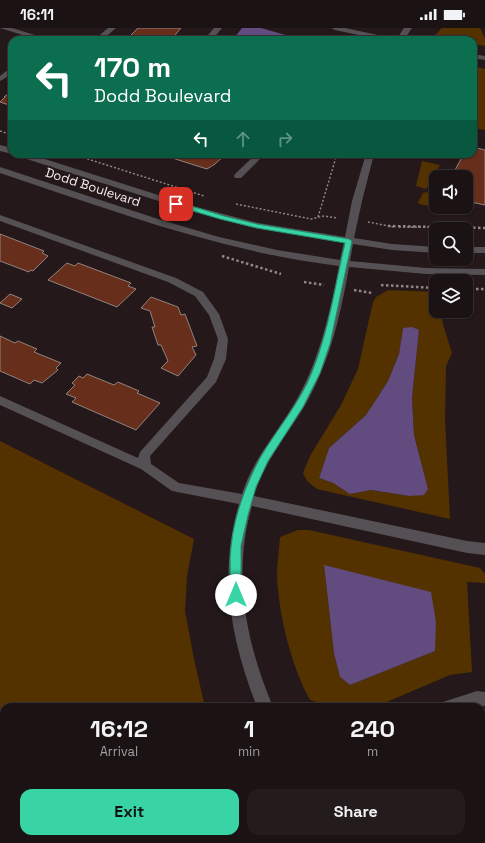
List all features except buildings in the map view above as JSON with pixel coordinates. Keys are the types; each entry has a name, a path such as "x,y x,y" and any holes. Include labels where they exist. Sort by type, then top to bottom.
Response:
{"street":[{"path":"103,36 112,28"},
{"path":"211,36 218,28"},
{"path":"334,28 373,36"},
{"path":"9,29 33,36"},
{"name":"Dodd Boulevard","path":"33,158 222,218 257,226 349,241 392,247 429,250"},
{"path":"238,176 257,158"},
{"path":"263,703 250,670 236,606 236,546 251,487 264,459 300,405 316,373 326,344 349,241 360,182 369,158"},
{"name":"Dodd Boulevard","path":"0,170 208,237 283,254 392,269 485,272"},
{"path":"0,218 172,280 199,294 214,314 223,339 220,359 212,379 144,455 145,466"},
{"path":"473,250 485,250"},
{"path":"0,400 145,466 176,487 467,547 485,549"},
{"path":"461,703 477,698 485,699"}],"path":[{"path":"85,158 204,196"},
{"path":"318,217 336,158"},
{"path":"232,203 259,210 310,219 324,216 352,221 384,224 395,227 485,228"},
{"path":"382,285 429,288"},
{"path":"473,289 485,289"}],"shaded area":[{"path":"242,28 261,28 289,36 236,36"},
{"path":"442,28 480,28 485,38 485,46 477,45 477,36 434,36"},
{"path":"477,67 485,69 485,130 477,129"},
{"path":"422,161 440,165 437,170 429,170 429,184 426,189 416,186"},
{"path":"423,193 429,193 429,206 419,204 418,202"},
{"path":"388,290 429,292 429,318 443,318 442,321 452,353 446,366 445,419 450,519 317,489 307,481 303,473 310,456 341,405 358,369 373,302 376,297","holes":["403,328 419,330 412,398 414,435 428,489 409,496 371,490 350,494 333,483 319,478 329,448 366,415 388,381 399,354"]},
{"path":"412,327 419,330 412,398 414,435 428,489 424,495 409,496 371,490 350,494 333,483 319,478 329,448 366,415 388,381 399,354 403,328"},
{"path":"0,441 194,539 187,576 185,611 204,703 0,703"},
{"path":"298,530 309,530 480,568 485,574 485,583 467,582 472,672 450,675 384,703 320,703 310,700 297,672 283,624 278,592 280,537","holes":["324,565 435,651 350,685 340,677 334,654"]},
{"path":"324,565 431,592 436,622 435,651 350,685 340,677 334,654"}],"route":[{"path":"176,204 222,218 257,226 349,241 326,344 316,373 300,405 264,459 251,487 236,546 236,595"}]}
